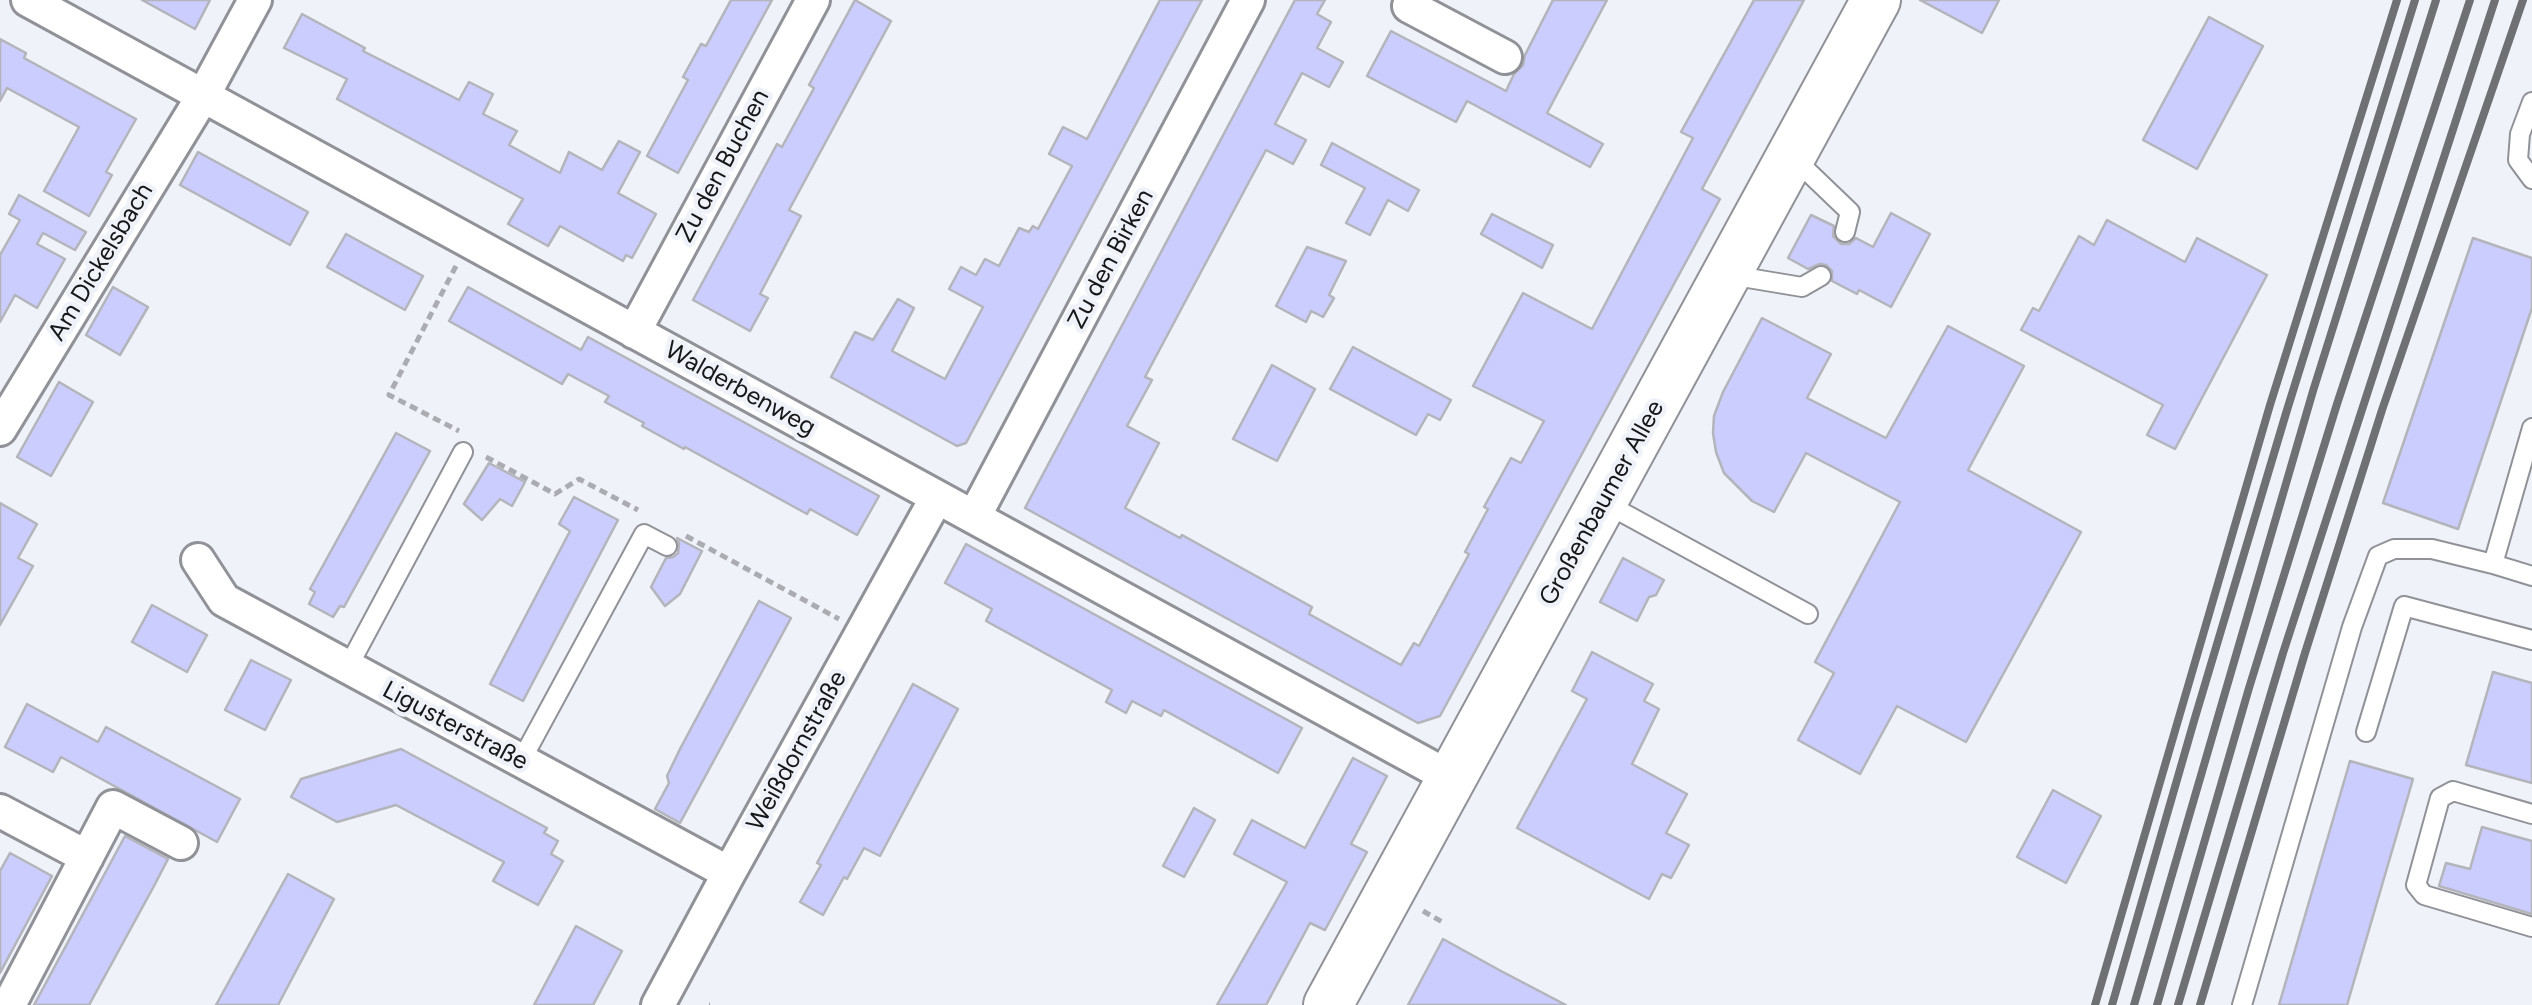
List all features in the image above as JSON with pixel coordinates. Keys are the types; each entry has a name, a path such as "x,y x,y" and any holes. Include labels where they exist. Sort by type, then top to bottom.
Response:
{"main road":[{"name":"Großenbaumer Allee","path":"1328,1005 1876,0"}],"street":[{"name":"Walderbenweg","path":"28,0 1452,778"},
{"name":"Am Dickelsbach","path":"0,428 203,96 255,0"},
{"name":"Zu den Buchen","path":"634,332 812,0"},
{"name":"Zu den Birken","path":"974,518 1248,0"},
{"path":"1412,0 1409,6 1506,57"},
{"name":"Weißdornstraße","path":"658,1005 938,498"},
{"name":"Ligusterstraße","path":"198,560 224,600 728,873"},
{"path":"9,1005 114,807 180,843"},
{"path":"0,811 87,858"}],"lane":[{"path":"2532,102 2520,134 2518,160 2532,180"},
{"path":"1789,159 1802,166 1850,212 1846,232"},
{"path":"1728,270 1742,277 1802,288 1822,276"},
{"path":"2493,564 2532,428"},
{"path":"348,668 464,449"},
{"path":"1603,502 1808,614"},
{"path":"521,761 648,526 667,546"},
{"path":"2242,1005 2352,627 2378,556 2394,549 2432,549 2532,576"},
{"path":"2366,732 2404,606 2532,640"},
{"path":"2532,814 2453,791 2440,798 2416,885 2424,894 2532,927"}],"path":[{"path":"468,241 389,396 463,434 464,449 556,494 579,479 648,526 862,632"},
{"path":"1423,911 1444,923"}],"building":[{"path":"142,0 210,0 195,29"},
{"path":"731,0 772,0 678,173 647,156 688,80 683,77 701,44 706,46"},
{"path":"855,0 891,21 789,210 801,216 760,294 768,298 750,331 693,300 777,144 782,147 814,88 809,85"},
{"path":"1160,0 1202,0 966,443 957,446 831,377 855,332 873,340 898,299 914,308 892,351 945,379 983,307 949,289 961,267 976,275 985,259 999,266 1019,228 1029,232 1033,226 1038,229 1072,166 1049,154 1063,127 1087,139"},
{"path":"1295,0 1325,0 1317,14 1331,22 1317,48 1343,62 1329,87 1302,73 1275,124 1306,140 1293,164 1266,150 1145,377 1152,380 1127,426 1159,443 1125,508 1312,607 1309,614 1401,665 1414,643 1419,646 1469,554 1465,552 1488,509 1484,507 1511,458 1521,463 1544,421 1473,386 1523,293 1592,329 1693,138 1681,132 1754,0 1804,0 1702,189 1720,199 1440,716 1418,723 1025,508"},
{"path":"1553,0 1607,0 1547,113 1603,144 1590,167 1467,101 1456,122 1367,76 1391,31 1506,91 1523,65"},
{"path":"1920,0 1999,0 1982,33"},
{"path":"302,14 365,48 363,51 459,100 469,82 493,94 483,114 517,131 509,145 560,173 569,152 602,170 619,141 640,152 618,193 656,214 632,258 626,255 623,261 560,226 548,246 508,224 523,199 337,99 347,79 284,48"},
{"path":"2209,17 2263,46 2197,169 2143,140"},
{"path":"0,39 26,53 24,58 136,119 106,172 112,175 89,216 44,191 79,127 7,88 0,101"},
{"path":"1332,143 1419,190 1408,211 1388,200 1370,235 1346,223 1365,188 1321,165"},
{"path":"198,152 308,212 290,245 180,185"},
{"path":"19,195 86,232 75,250 43,233 37,244 65,259 37,308 15,295 0,322 0,255 20,220 9,214"},
{"path":"1891,213 1930,234 1891,307 1832,281 1832,271 1826,265 1808,269 1788,258 1811,215 1834,226 1833,236 1841,244 1856,238 1873,247"},
{"path":"1492,214 1553,245 1542,268 1481,234"},
{"path":"2107,220 2185,262 2197,238 2267,275 2175,449 2147,435 2163,405 2021,330 2033,308 2039,311 2079,236 2094,245"},
{"path":"346,234 423,276 405,310 327,267"},
{"path":"2473,238 2532,258 2532,308 2458,529 2383,503"},
{"path":"1307,247 1346,261 1323,317 1311,311 1306,322 1276,306"},
{"path":"113,287 148,307 120,355 86,335"},
{"path":"468,287 581,350 588,337 879,496 857,535 810,509 807,514 642,426 644,423 605,402 609,396 568,374 562,384 449,321"},
{"path":"1762,318 1831,354 1807,398 1886,438 1948,326 2024,366 1968,470 2081,532 1966,742 1897,706 1860,774 1798,740 1834,673 1815,662 1900,502 1806,453 1774,512 1752,501 1724,473 1716,452 1714,416"},
{"path":"1353,347 1451,400 1440,420 1428,414 1416,435 1330,389"},
{"path":"1272,365 1315,389 1277,461 1233,439"},
{"path":"59,382 93,402 51,476 17,457"},
{"path":"396,433 430,451 344,607 340,606 333,617 309,604 315,592 310,589"},
{"path":"489,463 525,482 512,506 500,499 482,520 464,504"},
{"path":"574,497 618,520 523,701 490,684 570,531 559,524"},
{"path":"0,503 37,524 18,558 33,566 0,625"},
{"path":"677,538 702,551 680,594 665,606 651,587 666,558 678,553"},
{"path":"966,544 1302,728 1278,773 1164,710 1161,716 1132,701 1126,713 1106,702 1112,690 986,621 992,609 945,583"},
{"path":"1623,558 1664,580 1656,595 1649,597 1637,621 1600,602"},
{"path":"759,601 791,618 680,823 655,809 680,749"},
{"path":"152,605 207,635 187,672 132,642"},
{"path":"1592,652 1653,684 1644,701 1659,709 1632,764 1687,794 1666,833 1689,845 1671,878 1662,874 1649,899 1517,828 1587,699 1572,691"},
{"path":"251,660 291,680 265,730 225,710"},
{"path":"2493,672 2532,683 2532,783 2466,765"},
{"path":"913,684 958,709 880,856 864,848 823,915 800,902"},
{"path":"27,704 98,742 106,727 240,799 217,842 61,757 53,772 5,747"},
{"path":"401,749 547,828 544,833 558,841 551,854 563,861 538,905 493,881 504,862 396,805 337,822 291,797 301,779"},
{"path":"1353,758 1387,776 1351,844 1367,852 1325,930 1310,923 1266,1005 1217,1005 1287,882 1234,854 1252,820 1305,848"},
{"path":"2350,761 2413,779 2347,1005 2279,1005"},
{"path":"2053,790 2101,816 2066,883 2017,857"},
{"path":"1194,808 1215,820 1184,877 1163,866"},
{"path":"2482,827 2532,841 2532,914 2439,886 2446,863 2470,869"},
{"path":"125,836 168,859 154,886 89,1005 34,1005"},
{"path":"10,853 52,876 0,973 0,871"},
{"path":"288,874 334,899 278,1005 216,1005"},
{"path":"576,926 622,951 593,1005 534,1005"},
{"path":"1443,939 1501,971 1566,1005 1408,1005"}],"railway":[{"path":"2095,1005 2270,405 2397,0"},
{"path":"2112,1005 2287,410 2415,0"},
{"path":"2134,1005 2313,391 2436,0"},
{"path":"2157,1005 2337,404 2470,0"},
{"path":"2178,1005 2283,653 2495,0"},
{"path":"2200,1005 2382,410 2523,0"}]}
